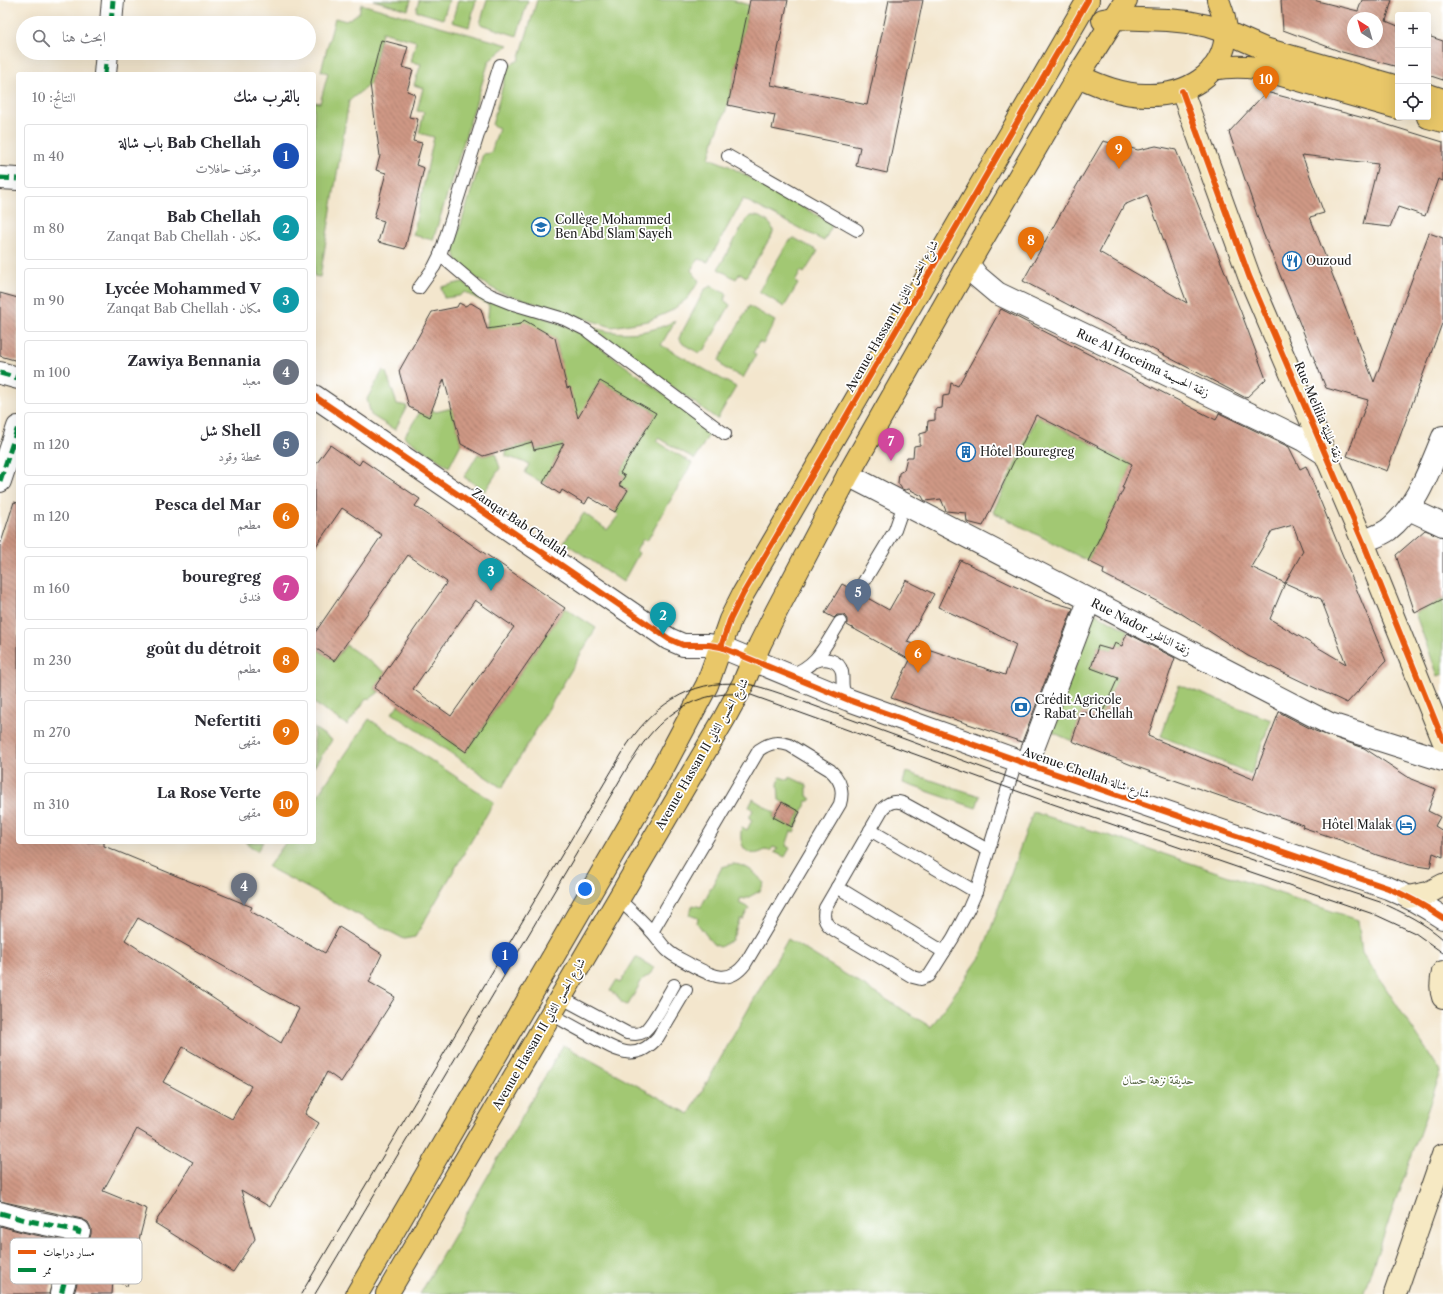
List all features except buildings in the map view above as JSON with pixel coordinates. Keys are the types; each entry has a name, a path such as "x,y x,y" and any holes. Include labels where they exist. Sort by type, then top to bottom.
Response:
{"main road":[{"name":"Avenue Hassan II شارع الحسن الثاني","path":"387,1294 724,719 741,689 776,612 848,475 968,264 1078,76 1126,0"},
{"path":"1078,76 1108,89 1127,93 1146,95 1182,91 1202,80 1220,58 1226,32 1224,15 1218,0"},
{"name":"Avenue Hassan II شارع الحسن الثاني","path":"357,1294 664,766 707,685 730,620 744,594 1086,1"},
{"path":"972,200 987,192 998,178 1090,31 1100,21 1114,18 1188,22 1208,26 1265,49 1395,86"},
{"path":"1212,69 1227,66 1257,68 1395,107"},
{"path":"1431,96 1443,100"},
{"path":"1431,118 1443,121"}],"street":[{"path":"112,16 114,0"},
{"path":"105,72 106,60"},
{"name":"Rue Melilia زنقة مليلية","path":"1182,91 1249,276 1363,542 1443,740"},
{"path":"0,178 16,179"},
{"name":"Rue Al Hoceima زنقة الحسيمة","path":"968,264 978,277 997,293 1280,428 1325,454"},
{"path":"0,373 16,377"},
{"name":"Zanqat Bab Chellah","path":"316,397 669,639 679,644 688,646 709,645 721,647"},
{"path":"0,481 16,433"},
{"path":"1363,542 1388,530 1409,509 1423,484 1443,438"},
{"name":"Rue Nador زنقة الناظور","path":"848,475 1089,601 1330,724 1443,760"},
{"path":"1409,509 1443,525"},
{"path":"1022,762 1089,601"},
{"name":"Avenue Chellah شارع شالة","path":"721,647 849,700 1022,762 1388,888 1408,897 1443,918"},
{"path":"1408,897 1428,893 1443,885"},
{"path":"1443,972 1441,980 1441,991 1443,997"},
{"path":"1395,1294 1441,1166"},
{"path":"0,1213 25,1220 79,1231 77,1238"},
{"path":"61,1294 64,1284"}],"lane":[{"path":"418,288 434,267 440,256 500,65"},
{"path":"728,156 857,230"},
{"path":"440,256 480,289 510,303 564,319 586,330 725,434"},
{"path":"857,592 895,530 904,504"},
{"path":"789,675 803,670 815,661 840,622"},
{"path":"815,661 826,658 831,660 839,667 842,672 843,689 849,700"},
{"path":"618,899 652,932 662,945 674,955 710,975 723,978 730,976 741,969 840,804 842,789 836,775 830,770 781,742 765,745 759,750 652,932"},
{"path":"988,850 903,803 898,801 887,804 883,808 825,908 825,922 830,928 917,979 926,978 929,976 962,923 976,892 988,850 1022,762"},
{"path":"870,830 976,892"},
{"path":"837,887 944,952"},
{"path":"555,1005 627,1033 637,1034 642,1033 650,1026 674,985"},
{"path":"555,1005 617,1050 632,1052 647,1048 653,1043 686,990"}],"green space":[{"path":"373,0 411,0 408,10"},
{"path":"419,0 449,0 443,19 416,11"},
{"path":"458,0 476,0 469,27 452,22"},
{"path":"487,0 528,0 517,36 480,24"},
{"path":"537,0 731,0 749,5 728,105 716,134 709,158 729,166 833,224 824,241 743,199 708,262 698,259 691,270 699,281 688,298 671,311 648,321 612,327 499,292 483,283 461,266 457,260 454,246 483,154 491,153 499,128 492,125 508,66 519,60"},
{"path":"361,4 508,45 489,61 433,240 413,235 434,137 419,133 424,112 417,111 423,88 414,85 421,64 411,62 416,41 382,32 370,84 349,101 320,277 316,276 316,102 320,103 328,73 321,71 335,18 346,21 359,13"},
{"path":"751,216 766,220 773,229 773,233 746,277 740,273 736,279 718,269 746,220"},
{"path":"794,238 818,251 804,273 801,271 795,282 798,284 784,307 759,291 788,242"},
{"path":"462,282 489,298 576,330 712,429 695,459 658,438 656,441 692,463 647,541 643,539 636,551 639,553 623,582 564,542 584,513 607,530 619,515 615,512 628,490 619,485 625,476 620,473 656,413 600,381 590,397 605,406 576,420 562,390 555,366 561,363 555,338 521,324 491,341 487,326 489,305 465,292 459,296 444,298 441,287"},
{"path":"711,286 727,294 724,300 730,305 705,349 699,353 683,344 679,338 705,289"},
{"path":"749,306 775,321 763,344 759,342 753,353 756,355 743,378 723,367 719,360"},
{"path":"675,321 661,345 736,387 717,419 590,327 612,332 633,333 664,326"},
{"path":"383,370 386,372 397,404 407,406 395,430 371,415 367,399"},
{"path":"452,408 461,444 449,467 404,437 420,412 429,417 432,410 436,412"},
{"path":"1037,416 1132,464 1117,503 1088,561 993,512"},
{"path":"532,442 535,450 564,443 543,483 525,473 529,464 506,456 506,450"},
{"path":"495,453 500,468 485,491 464,477 478,454 483,456"},
{"path":"1443,599 1443,674 1438,676 1415,613"},
{"path":"565,608 596,628 502,788 392,713 398,705 466,752"},
{"path":"1094,613 1128,630 1122,646 1112,650 1098,646 1091,668 1118,678 1100,718 1082,712 1072,741 1052,732"},
{"path":"346,645 385,672 374,688 379,692 370,699 367,698 347,725 316,704 316,648 334,661"},
{"path":"1179,685 1271,720 1251,774 1161,736"},
{"path":"369,719 494,802 415,937 404,939 268,867 285,844 316,844 316,798"},
{"path":"316,729 332,740 316,764"},
{"path":"906,772 980,796 976,808 903,783"},
{"path":"780,777 789,780 790,777 807,785 807,796 812,799 807,801 794,832 791,831 786,846 790,848 785,857 774,852 778,849 773,847 770,851 765,850 759,853 748,852 742,845 741,833 742,827 747,830 752,820 749,818 753,810 749,807 753,799 775,813 773,817 792,827 800,812 779,800 778,784"},
{"name":"حديقة نزهة حسان","path":"1033,812 1120,839 1358,920 1362,952 1441,1072 1363,1294 420,1294 563,1045 689,1114 788,939 931,1027 981,956"},
{"path":"248,844 262,844 257,851"},
{"path":"733,864 747,868 764,883 760,891 745,899 741,898 739,903 749,908 743,919 740,919 732,940 720,947 713,944 697,923 698,918 689,915 693,905 701,907 722,867"},
{"path":"636,957 654,968 651,973 642,980 628,1005 625,1005 610,991 616,981 620,983"}],"tram line":[{"path":"301,1294 627,745 651,716 665,704 696,688 713,684 732,683 752,685 777,692 1054,794 1380,902 1421,923 1443,939"},
{"path":"315,1294 643,743 669,716 681,708 707,697 736,694 751,695 1050,803 1376,915 1415,933 1443,953"}],"marked path":[{"path":"112,16 113,0"},
{"path":"105,72 106,60"},
{"path":"0,178 16,179"},
{"path":"0,373 16,377"},
{"path":"0,481 16,433"},
{"path":"0,1213 25,1220 79,1231 77,1238"},
{"path":"61,1294 64,1284"}],"cycle path":[{"path":"721,647 730,620 743,594 1088,0"},
{"path":"1182,91 1249,276 1363,542 1443,740"},
{"path":"316,397 669,639 683,645 709,645 721,647 849,700 1027,764 1388,888 1430,909 1443,918"}],"place":[{"name":"La Rose Verte","path":"1266,99"},
{"name":"Nefertiti","path":"1119,169"},
{"name":"Collège Mohammed Ben Abd Slam Sayeh","path":"541,227"},
{"name":"goût du détroit","path":"1031,260"},
{"name":"Ouzoud","path":"1292,261"},
{"name":"Hôtel Bouregreg","path":"966,452"},
{"name":"bouregreg","path":"891,461"},
{"name":"Lycée Mohammed V","path":"491,591"},
{"name":"Shell شل","path":"858,612"},
{"name":"Bab Chellah","path":"663,635"},
{"name":"Pesca del Mar","path":"918,673"},
{"name":"Crédit Agricole - Rabat - Chellah","path":"1021,707"},
{"name":"Hôtel Malak","path":"1406,825"},
{"name":"Zawiya Bennania","path":"244,906"},
{"name":"Bab Chellah باب شالة","path":"505,975"}]}
